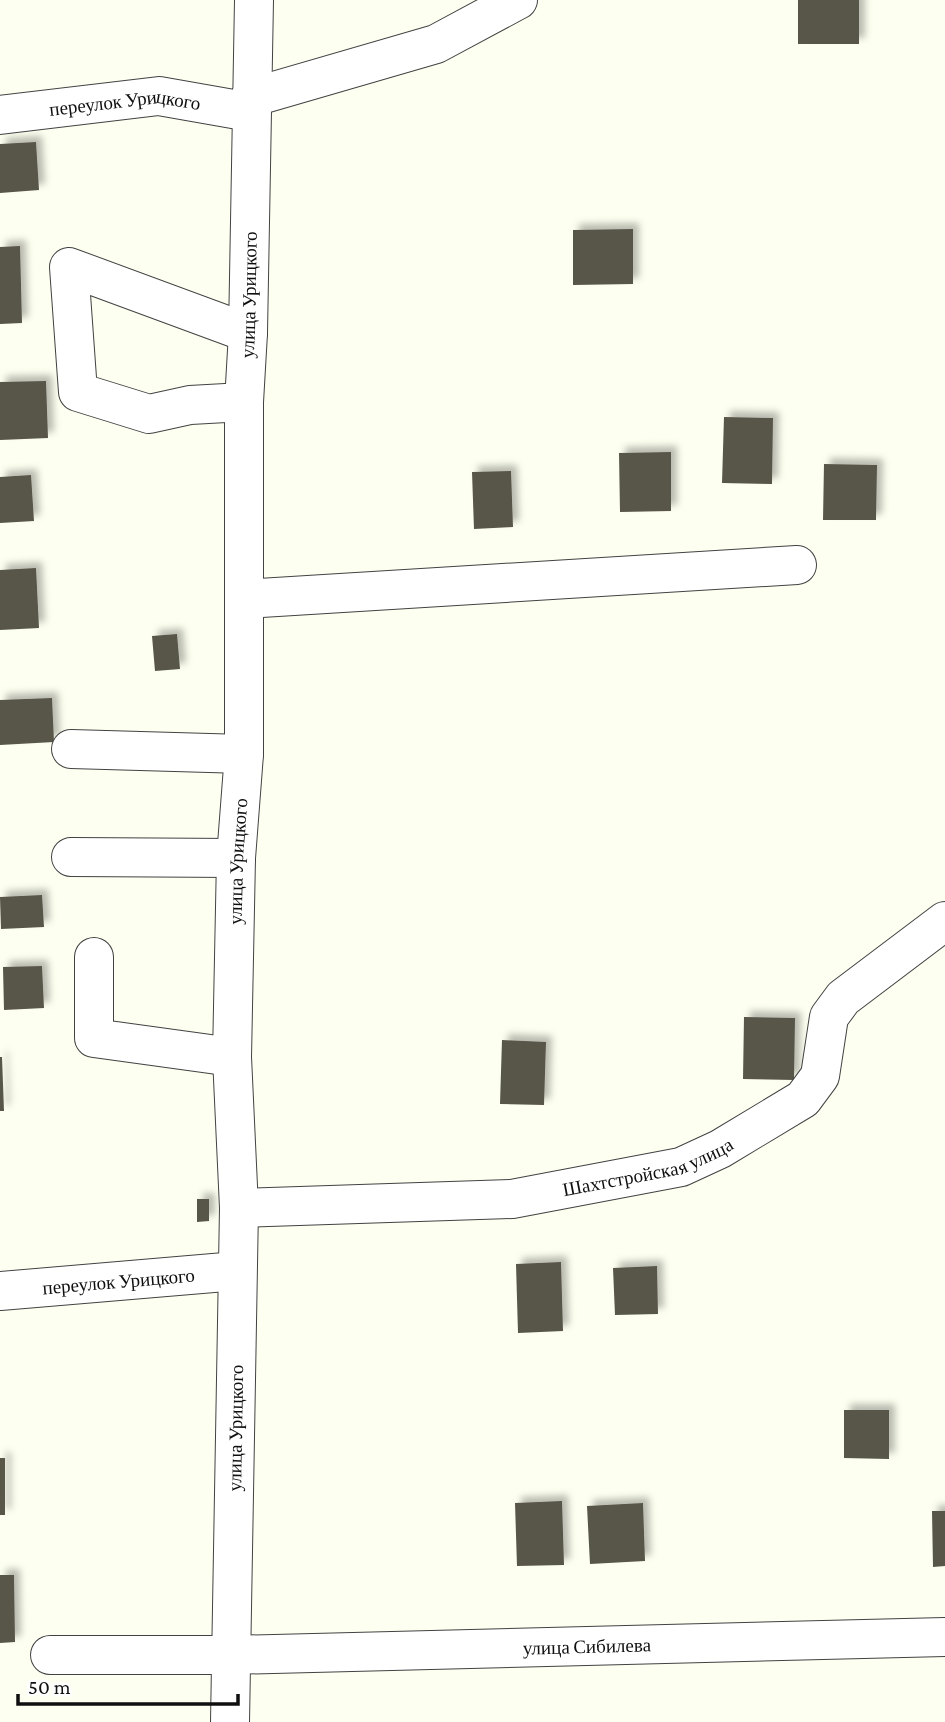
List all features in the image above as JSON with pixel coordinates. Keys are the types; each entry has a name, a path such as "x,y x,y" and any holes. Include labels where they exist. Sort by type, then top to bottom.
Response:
{"street":[{"name":"улица Урицкого","path":"230,1722 239,1208 232,1057 236,858 244,754 244,402 248,333 250,105 254,0"},
{"path":"250,105 436,44 518,0"},
{"name":"переулок Урицкого","path":"0,115 159,96 250,105"},
{"path":"244,402 190,405 149,414 78,392 68,267 248,333"},
{"path":"244,599 797,565"},
{"path":"71,749 244,754"},
{"path":"71,857 236,858"},
{"name":"Шахтстройская улица","path":"239,1208 512,1199 681,1167 720,1149 803,1099 820,1076 829,1017 843,999 945,921"},
{"path":"94,957 94,1038 232,1057"},
{"name":"переулок Урицкого","path":"0,1291 237,1271"},
{"name":"улица Сибилева","path":"50,1655 230,1654 945,1637"}],"building":[{"path":"798,0 859,0 859,44 798,44"},
{"path":"36,142 39,190 0,193 0,144"},
{"path":"633,229 633,284 573,285 573,230"},
{"path":"20,246 22,323 0,324 0,247"},
{"path":"46,381 48,438 0,440 0,382"},
{"path":"724,417 773,418 772,484 722,483"},
{"path":"671,452 671,511 620,512 619,453"},
{"path":"824,464 877,465 876,520 823,520"},
{"path":"511,471 513,527 474,529 472,472"},
{"path":"31,475 34,521 0,523 0,477"},
{"path":"36,568 39,628 0,630 0,570"},
{"path":"177,634 180,669 155,671 152,636"},
{"path":"52,698 54,742 0,745 0,700"},
{"path":"42,895 44,927 1,929 0,897"},
{"path":"42,966 44,1008 4,1010 3,967"},
{"path":"744,1017 795,1018 794,1080 743,1079"},
{"path":"502,1040 546,1042 544,1105 500,1104"},
{"path":"2,1057 4,1111 0,1111"},
{"path":"197,1199 209,1199 209,1221 197,1222"},
{"path":"561,1262 563,1331 518,1333 516,1264"},
{"path":"657,1266 658,1314 615,1315 613,1268"},
{"path":"844,1410 889,1410 889,1459 844,1458"},
{"path":"0,1458 5,1458 5,1515 0,1515"},
{"path":"562,1501 564,1565 517,1566 515,1503"},
{"path":"643,1503 645,1561 590,1564 587,1506"},
{"path":"932,1511 945,1511 945,1566 933,1567"},
{"path":"0,1575 14,1575 15,1642 0,1643"}]}
